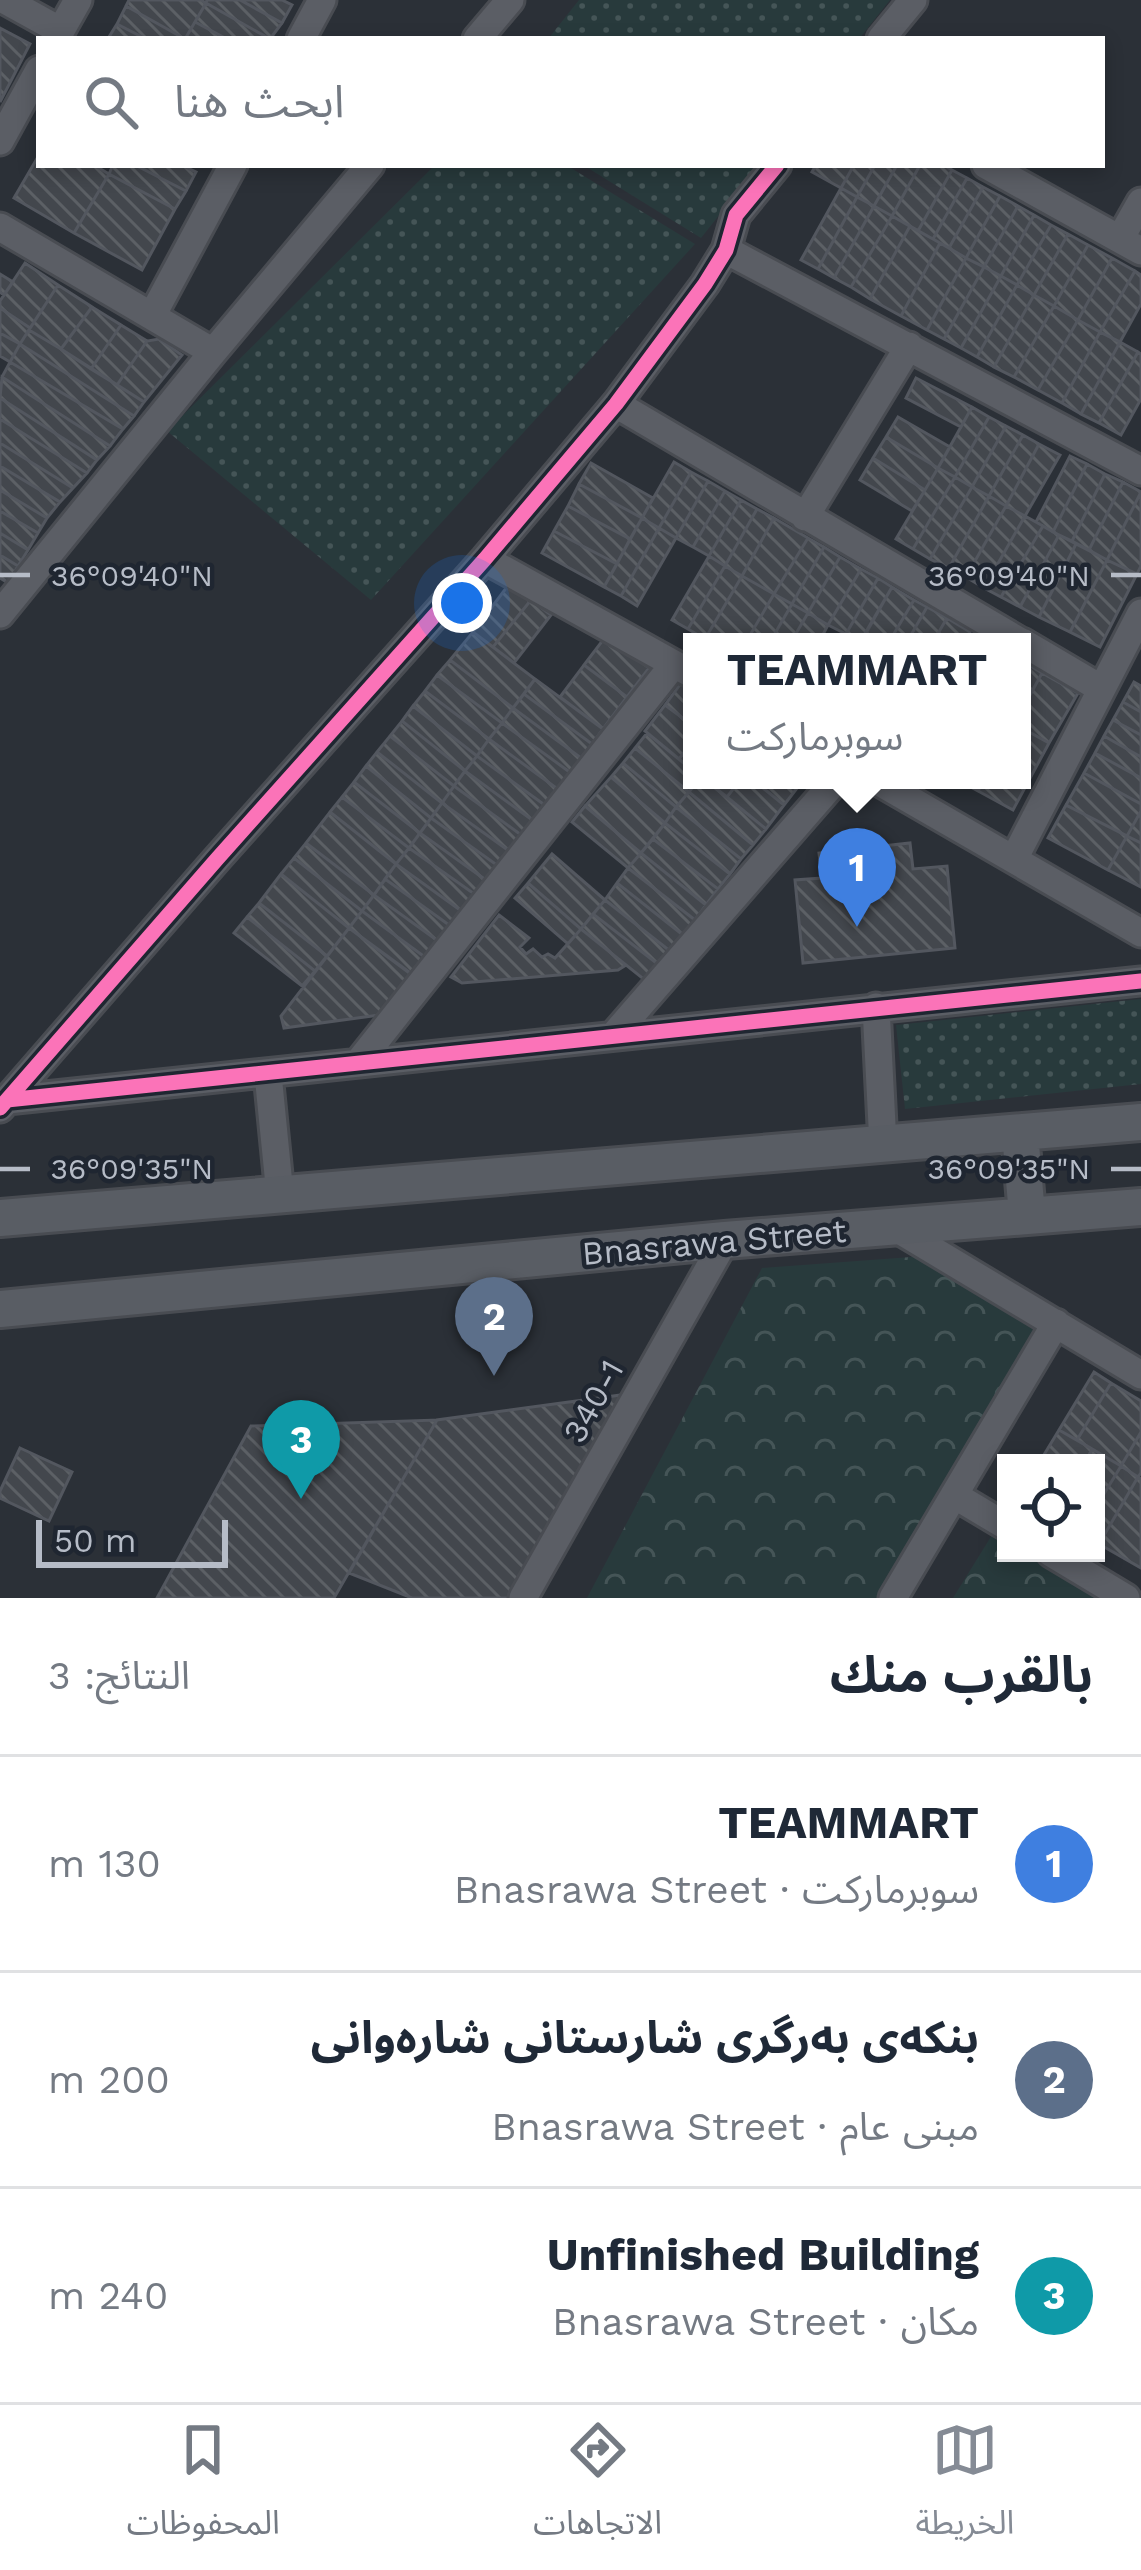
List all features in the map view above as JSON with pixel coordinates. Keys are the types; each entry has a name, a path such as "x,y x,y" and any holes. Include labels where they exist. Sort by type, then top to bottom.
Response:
{"main road":[{"path":"0,1218 1141,1122"},
{"path":"1020,1133 1027,1215"},
{"name":"Bnasrawa Street","path":"0,1309 725,1240 1141,1207"}],"street":[{"path":"5,0 58,35 78,0"},
{"path":"303,36 322,0"},
{"path":"480,36 510,0"},
{"path":"883,36 913,0"},
{"path":"0,141 36,75"},
{"path":"152,316 231,168"},
{"path":"0,614 367,168"},
{"path":"3,1104 616,404 705,284 726,250 736,215 775,168"},
{"path":"991,168 1131,245 1141,202"},
{"path":"0,227 213,352"},
{"path":"726,250 1141,472"},
{"path":"806,518 909,346"},
{"path":"616,404 1006,633"},
{"path":"358,1063 683,669 485,559"},
{"path":"1014,859 1141,613"},
{"path":"1031,647 1100,688"},
{"path":"614,1036 828,789"},
{"path":"892,789 1141,932"},
{"path":"3,1104 876,1006 1141,981"},
{"path":"876,1006 883,1144"},
{"path":"268,1074 280,1195"},
{"path":"896,1228 1141,1375"},
{"name":"340-1","path":"523,1598 725,1240"},
{"path":"893,1598 1056,1323"},
{"path":"954,1495 997,1521"},
{"path":"1065,1562 1118,1596"}],"green space":[{"path":"579,0 890,0 861,36 550,36"},
{"path":"432,168 571,168 695,244 371,600 167,431"},
{"path":"588,168 757,168 701,238"},
{"path":"1141,999 1141,1084 905,1109 896,1025"},
{"path":"925,1256 1058,1334 900,1598 587,1598 762,1268"},
{"path":"992,1535 997,1538 997,1562 1041,1562 1104,1598 953,1598"}],"building":[{"path":"129,0 206,3 187,36 126,6"},
{"path":"240,0 282,23 272,36 265,36 206,3"},
{"path":"240,0 282,0 292,5 282,23"},
{"path":"206,3 265,36 221,36 195,22"},
{"path":"126,6 180,36 140,36 117,24"},
{"path":"195,22 221,36 187,36"},
{"path":"117,24 140,36 110,36"},
{"path":"0,28 30,44 0,102"},
{"path":"36,160 36,168 99,168 109,174 74,233 14,198"},
{"path":"112,168 141,168 186,191 175,209 109,174"},
{"path":"141,168 196,172 186,191"},
{"path":"814,168 852,168 841,188 812,172"},
{"path":"852,168 873,168 857,197 841,188"},
{"path":"873,168 895,168 874,206 857,197"},
{"path":"895,168 918,168 892,216 874,206"},
{"path":"918,168 952,170 918,231 892,216"},
{"path":"952,170 967,178 933,239 918,231"},
{"path":"109,174 175,209 142,270 74,233"},
{"path":"967,178 983,187 949,248 933,239"},
{"path":"983,187 1000,196 966,258 949,248"},
{"path":"841,188 857,197 818,269 801,260"},
{"path":"1000,196 1018,206 984,267 966,258"},
{"path":"857,197 874,206 834,278 818,269"},
{"path":"874,206 892,216 851,287 834,278"},
{"path":"1018,206 1034,215 1001,276 984,267"},
{"path":"1034,215 1051,225 1017,285 1001,276"},
{"path":"892,216 910,226 870,299 851,287"},
{"path":"1051,225 1068,234 1034,295 1017,285"},
{"path":"910,226 940,243 901,316 870,299"},
{"path":"1068,234 1088,245 1054,306 1034,295"},
{"path":"940,243 966,258 927,330 901,316"},
{"path":"1088,245 1112,258 1078,320 1054,306"},
{"path":"966,258 984,267 944,339 927,330"},
{"path":"1112,258 1135,271 1100,332 1078,320"},
{"path":"25,263 58,285 30,328 0,308"},
{"path":"984,267 1001,276 961,348 944,339"},
{"path":"1135,271 1141,275 1141,304 1120,342 1100,332"},
{"path":"0,274 13,282 4,295 0,292"},
{"path":"1001,276 1017,285 977,357 961,348"},
{"path":"58,285 92,307 61,349 29,330"},
{"path":"1017,285 1034,295 994,367 977,357"},
{"path":"1034,295 1054,306 1014,377 994,367"},
{"path":"1054,306 1078,320 1038,390 1014,377"},
{"path":"92,307 121,325 91,369 61,349"},
{"path":"0,308 30,328 20,344 0,333"},
{"path":"1078,320 1100,332 1062,403 1038,390"},
{"path":"121,325 147,341 117,385 91,369"},
{"path":"29,330 144,402 134,416 20,344"},
{"path":"1100,332 1120,342 1081,414 1062,403"},
{"path":"0,333 20,344 10,362 0,356"},
{"path":"159,339 182,355 144,402 117,385 147,341"},
{"path":"1120,342 1138,352 1099,423 1081,414"},
{"path":"20,344 134,416 123,429 10,362"},
{"path":"1138,352 1141,399 1121,435 1099,423"},
{"path":"10,362 123,429 110,446 2,377"},
{"path":"2,377 110,446 97,460 0,398"},
{"path":"916,378 972,407 961,427 906,398"},
{"path":"0,398 97,460 87,473 0,419"},
{"path":"972,407 989,417 955,477 938,468"},
{"path":"898,417 950,447 938,468 886,437"},
{"path":"989,417 1006,426 972,487 955,477"},
{"path":"0,419 87,473 73,488 0,443"},
{"path":"1006,426 1023,435 989,496 972,487"},
{"path":"1023,435 1039,444 1006,506 989,496"},
{"path":"886,437 938,468 925,490 873,458"},
{"path":"0,443 73,488 60,502 0,466"},
{"path":"1039,444 1060,455 1025,516 1006,506"},
{"path":"1070,456 1087,464 1053,532 1036,522"},
{"path":"873,458 925,490 912,511 860,480"},
{"path":"674,462 691,472 659,528 642,518"},
{"path":"591,463 653,498 642,518 579,484"},
{"path":"1087,464 1105,474 1072,541 1053,532"},
{"path":"0,466 60,502 47,518 0,490"},
{"path":"938,468 955,477 913,549 896,539"},
{"path":"691,472 708,481 676,538 659,528"},
{"path":"1105,474 1123,482 1089,550 1072,541"},
{"path":"955,477 972,487 930,559 913,549"},
{"path":"708,481 725,491 693,547 676,538"},
{"path":"1123,482 1141,492 1107,560 1089,550"},
{"path":"579,484 642,518 630,539 568,506"},
{"path":"972,487 989,496 949,568 930,559"},
{"path":"0,490 47,518 38,533 0,511"},
{"path":"725,491 741,500 709,556 693,547"},
{"path":"1141,492 1141,566 1137,574 1107,560"},
{"path":"989,496 1006,506 966,577 949,568"},
{"path":"741,500 757,509 725,566 709,556"},
{"path":"568,506 630,539 617,564 554,531"},
{"path":"1006,506 1025,516 984,588 966,577"},
{"path":"757,509 774,518 742,576 725,566"},
{"path":"0,511 38,533 28,550 0,533"},
{"path":"1025,516 1043,526 1001,597 984,588"},
{"path":"642,518 659,528 621,596 604,587"},
{"path":"774,518 808,538 774,594 742,576"},
{"path":"1043,526 1059,535 1020,607 1001,597"},
{"path":"659,528 676,538 637,606 621,596"},
{"path":"554,531 617,564 604,587 542,553"},
{"path":"0,533 28,550 18,566 0,555"},
{"path":"1059,535 1076,544 1039,617 1020,607"},
{"path":"808,538 824,547 792,604 774,594"},
{"path":"1076,544 1107,560 1070,632 1039,617"},
{"path":"824,547 840,557 808,613 792,604"},
{"path":"0,555 18,566 8,583 0,578"},
{"path":"709,556 725,566 688,629 672,620"},
{"path":"840,557 861,569 828,625 808,613"},
{"path":"1107,560 1137,574 1100,647 1070,632"},
{"path":"725,566 742,576 709,633 688,629"},
{"path":"861,569 878,578 847,633 828,625"},
{"path":"742,576 774,594 751,633 709,633"},
{"path":"878,578 892,587 865,633 847,633"},
{"path":"510,583 531,600 493,647 473,632"},
{"path":"892,587 914,600 894,633 866,633"},
{"path":"774,594 792,604 775,633 751,633"},
{"path":"531,600 551,615 514,663 493,647"},
{"path":"914,600 927,607 912,633 894,633"},
{"path":"792,604 808,613 796,633 775,633"},
{"path":"927,607 947,618 938,633 912,633"},
{"path":"808,613 828,625 824,633 796,633"},
{"path":"947,618 970,632 970,633 938,633"},
{"path":"473,632 535,679 513,708 450,660"},
{"path":"606,636 649,668 627,697 584,665"},
{"path":"450,660 513,708 502,723 437,675"},
{"path":"584,665 627,697 603,729 560,697"},
{"path":"1031,666 1042,673 1031,693"},
{"path":"1042,673 1078,693 1049,743 1031,733 1031,693"},
{"path":"437,675 502,723 489,739 425,691"},
{"path":"535,679 603,729 592,744 524,694"},
{"path":"683,680 683,718 665,705"},
{"path":"1134,682 1141,686 1141,712 1123,702"},
{"path":"425,691 489,739 477,756 413,706"},
{"path":"524,694 592,744 581,758 513,708"},
{"path":"1123,702 1141,712 1141,735 1113,720"},
{"path":"665,705 683,718 683,754 679,759 645,731"},
{"path":"413,706 477,756 465,771 402,721"},
{"path":"513,708 581,758 571,773 502,723"},
{"path":"1113,720 1141,735 1141,757 1104,736"},
{"path":"402,721 465,771 454,786 390,736"},
{"path":"502,723 571,773 559,790 489,739"},
{"path":"647,733 683,763 683,787 635,748"},
{"path":"1031,733 1049,743 1031,776"},
{"path":"390,736 454,786 442,803 377,752"},
{"path":"1104,736 1141,757 1141,778 1095,753"},
{"path":"489,739 559,790 546,806 477,756"},
{"path":"635,748 689,792 676,807 623,763"},
{"path":"377,752 442,803 431,818 366,766"},
{"path":"1095,753 1141,778 1141,804 1084,773"},
{"path":"477,756 546,806 535,822 465,771"},
{"path":"623,763 676,807 665,823 611,777"},
{"path":"366,766 431,818 420,833 354,782"},
{"path":"465,771 535,822 524,837 454,786"},
{"path":"1084,773 1141,804 1127,836 1066,805"},
{"path":"611,777 665,823 641,853 585,806"},
{"path":"354,782 420,833 409,848 342,797"},
{"path":"454,786 524,837 512,853 442,803"},
{"path":"716,789 766,829 753,845 689,792"},
{"path":"733,789 764,789 784,805 766,829 727,797"},
{"path":"764,789 796,789 784,805"},
{"path":"979,789 1024,789 1013,810"},
{"path":"689,792 753,845 741,859 676,807"},
{"path":"342,797 409,848 396,864 330,812"},
{"path":"442,803 512,853 501,868 431,818"},
{"path":"1066,805 1127,836 1108,870 1048,838"},
{"path":"585,806 641,853 628,868 572,822"},
{"path":"676,807 741,859 730,874 665,823"},
{"path":"1141,811 1141,843 1127,836"},
{"path":"330,812 396,864 374,895 306,843"},
{"path":"431,818 501,868 490,883 420,833"},
{"path":"665,823 730,874 718,889 653,839"},
{"path":"420,833 490,883 480,898 409,848"},
{"path":"1127,836 1141,843 1141,887 1108,870"},
{"path":"653,839 718,889 706,905 641,853"},
{"path":"306,843 374,895 362,911 294,858"},
{"path":"910,843 913,869 947,866 955,948 803,963 795,880 822,878 819,853"},
{"path":"409,848 480,898 467,915 396,864"},
{"path":"641,853 706,905 695,920 628,868"},
{"path":"552,854 605,900 581,929 528,883"},
{"path":"294,858 362,911 349,928 281,874"},
{"path":"396,864 467,915 456,930 385,879"},
{"path":"628,868 695,920 683,935 617,883"},
{"path":"281,874 349,928 327,956 259,903"},
{"path":"385,879 456,930 445,946 374,895"},
{"path":"528,883 581,929 568,944 515,898"},
{"path":"617,883 683,935 670,951 605,900"},
{"path":"374,895 445,946 433,963 362,911"},
{"path":"605,900 670,951 659,965 593,914"},
{"path":"259,903 327,956 315,971 247,917"},
{"path":"362,911 433,963 420,980 349,928"},
{"path":"593,914 659,965 646,981 581,929"},
{"path":"499,915 529,938 520,947 526,954 533,949 542,957 555,958 581,929 626,965 618,970 462,983 451,977"},
{"path":"247,917 315,971 302,986 234,933"},
{"path":"349,928 412,975 379,1015 284,1028 281,1016"},
{"path":"1094,1372 1111,1383 1077,1440 1059,1430"},
{"path":"1111,1383 1141,1401 1141,1432 1121,1466 1077,1440"},
{"path":"621,1395 508,1598 412,1598 349,1573 437,1420"},
{"path":"437,1420 334,1598 157,1598 251,1426"},
{"path":"1059,1430 1092,1449 1090,1454 1044,1454"},
{"path":"1141,1432 1141,1473 1138,1477 1121,1466"},
{"path":"20,1448 72,1472 49,1521 0,1498"},
{"path":"1105,1457 1121,1466 1105,1492"},
{"path":"1121,1466 1138,1477 1105,1534 1105,1492"},
{"path":"1138,1477 1141,1568 1105,1547 1105,1534"}],"cycle path":[{"path":"0,1108 616,404 705,284 726,250 736,215 775,168"},
{"path":"7,1100 1141,981"}],"place":[{"name":"TEAMMART","path":"857,927"},
{"name":"بنكەی بەرگری شارستانی شارەوانی","path":"494,1376"},
{"name":"Unfinished Building","path":"301,1499"}]}
